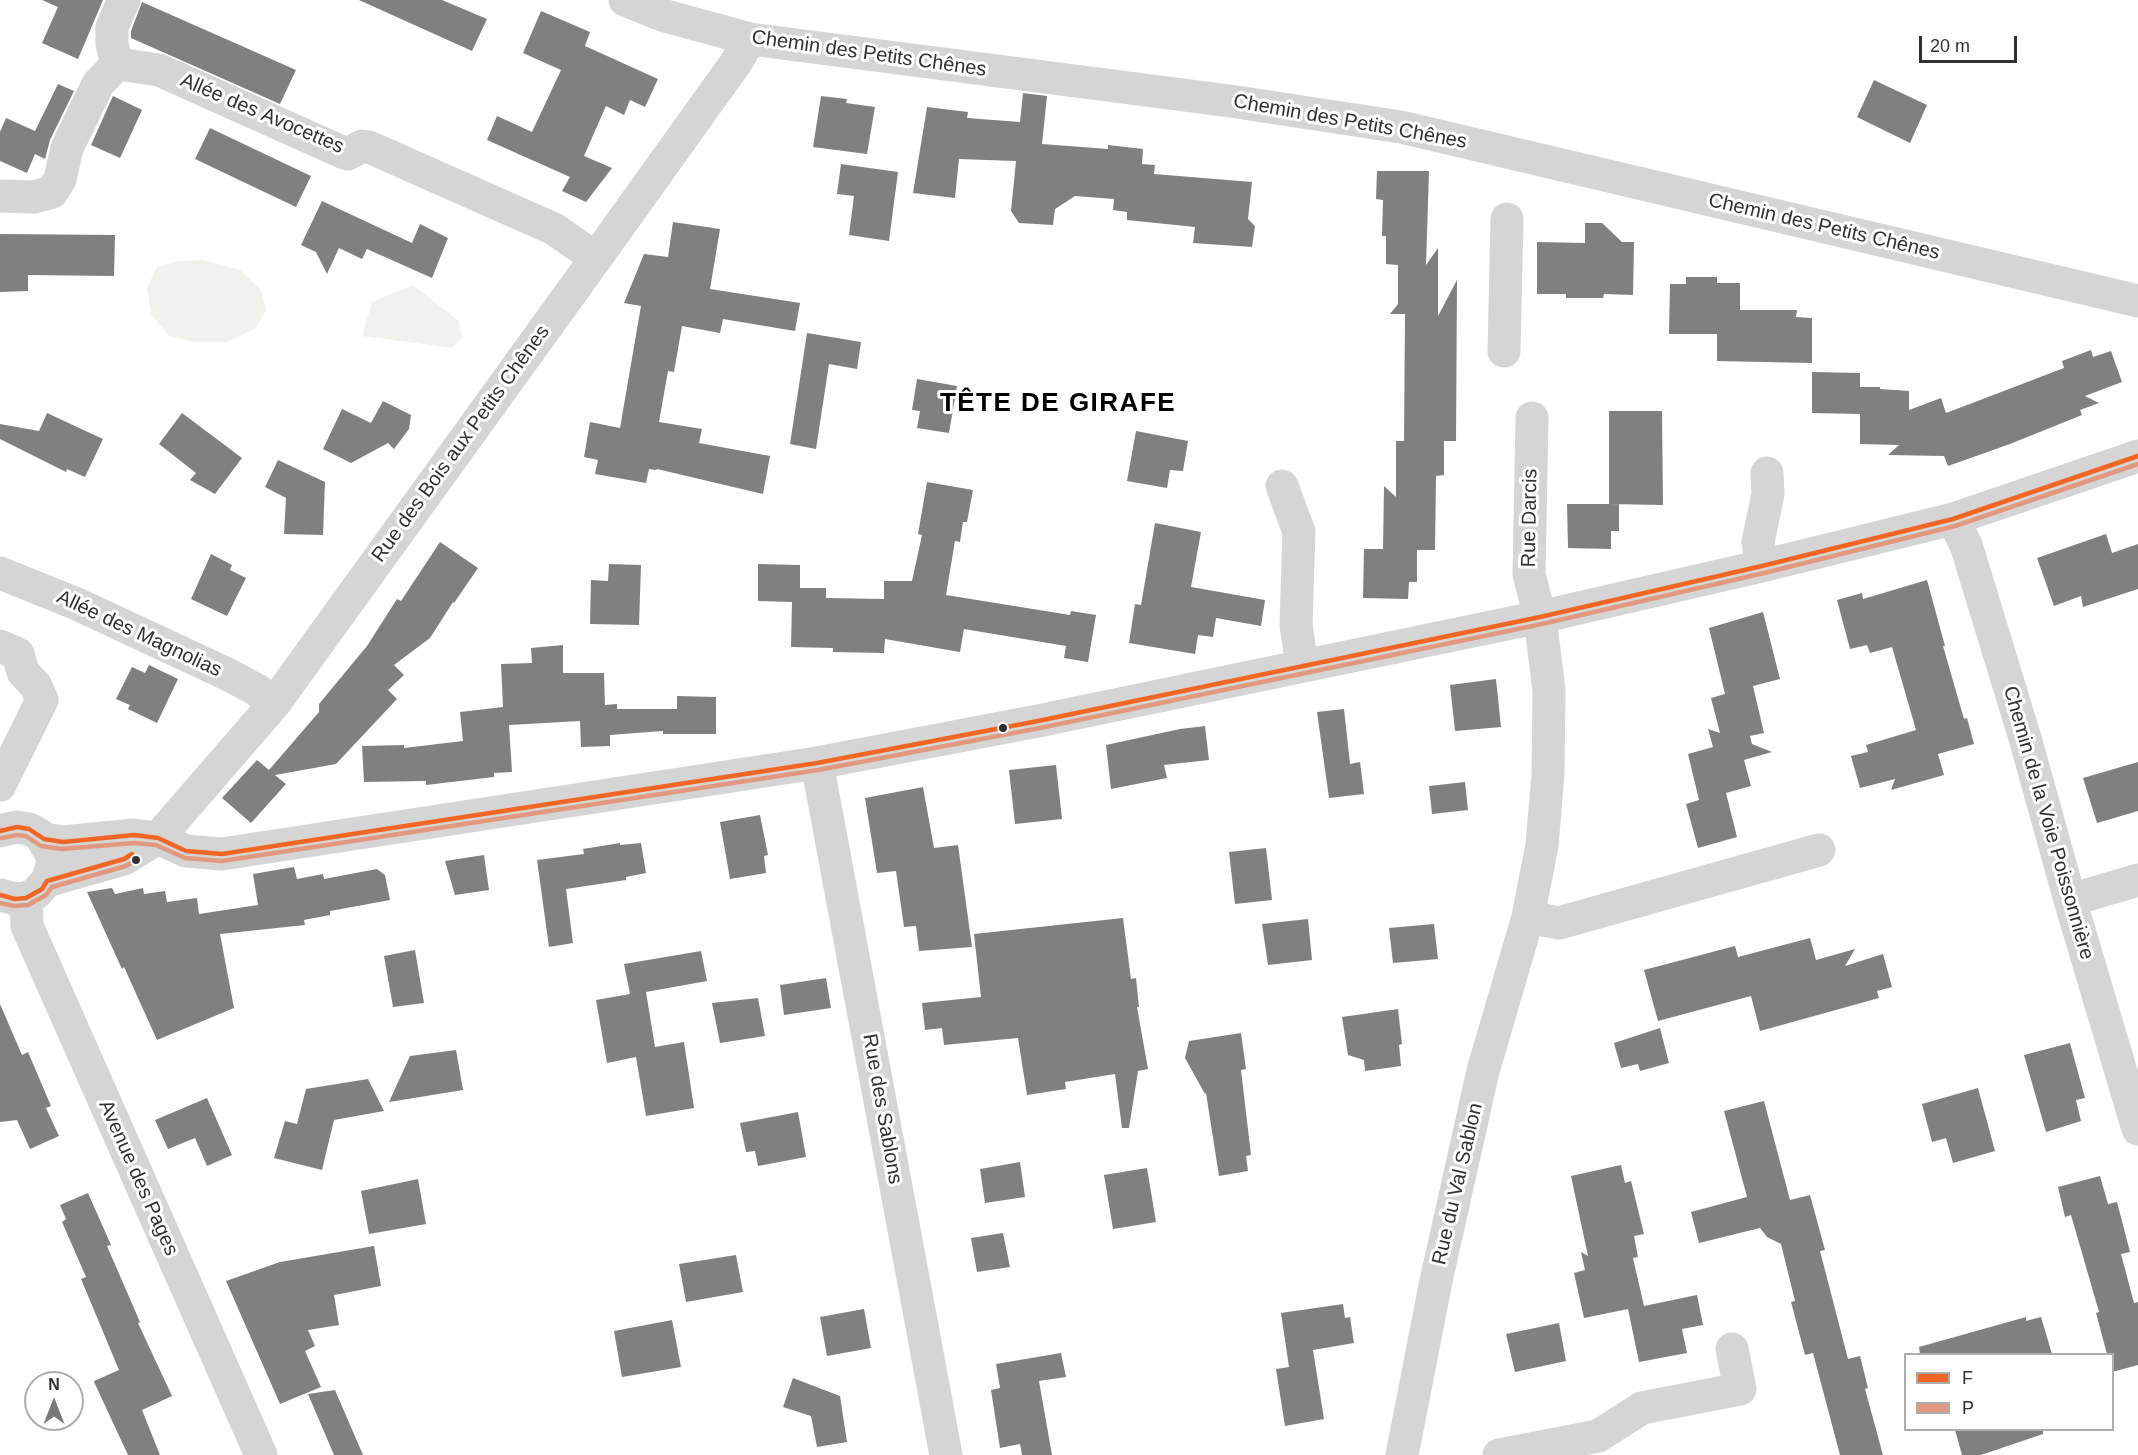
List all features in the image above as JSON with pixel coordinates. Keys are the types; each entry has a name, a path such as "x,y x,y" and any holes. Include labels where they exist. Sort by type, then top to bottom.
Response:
{"street":[{"path":"0,196 34,197 52,192 60,179 67,148 98,84 117,64 112,44 112,27 123,0"},
{"name":"Chemin des Petits Chênes","path":"625,0 662,15 750,39 1230,101 1401,127 2138,301"},
{"name":"Rue des Bois aux Petits Chênes","path":"158,838 274,704 735,64 750,39"},
{"name":"Allée des Avocettes","path":"117,64 159,70 348,154 362,146 369,147 554,229 596,258"},
{"path":"1504,351 1507,219"},
{"name":"Rue Darcis","path":"1532,418 1529,574 1540,617"},
{"path":"2,828 29,829 44,839 63,842 134,835 158,838 186,851 222,854 818,763 1038,721 1540,617 1762,566 1953,519 2138,456"},
{"path":"1762,566 1758,542 1768,494 1767,473"},
{"path":"1282,486 1299,532 1296,625 1302,666"},
{"name":"Chemin de la Voie Poissonnière","path":"1953,519 1966,544 2025,738 2138,1129"},
{"name":"Allée des Magnolias","path":"0,573 77,604 229,675 257,690 274,704"},
{"name":"Rue du Val Sablon","path":"1402,1455 1436,1281 1484,1071 1528,917 1542,845 1548,774 1549,691 1540,617"},
{"path":"0,646 18,654 23,672 36,686 42,700 0,785"},
{"name":"Rue des Sablons","path":"818,763 946,1455"},
{"path":"24,892 124,859 158,838"},
{"name":"Avenue des Pages","path":"44,839 53,863 24,892 27,926 261,1455"},
{"path":"1528,917 1559,923 1819,850"},
{"path":"2070,900 2138,880"},
{"path":"1499,1455 1598,1436 1642,1408 1740,1389 1732,1349"}],"shaded area":[{"path":"203,260 240,270 261,290 266,310 256,328 227,342 194,342 169,336 151,314 147,288 157,267 179,261"},
{"path":"413,285 459,321 462,337 453,348 362,336 372,302"}],"building":[{"path":"42,0 103,0 78,59 42,43 58,7"},
{"path":"359,0 442,0 487,19 472,51"},
{"path":"142,2 296,70 280,104 131,38 131,31"},
{"path":"541,11 590,32 585,46 658,79 645,107 630,100 624,115 606,106 584,156 612,168 586,202 562,191 570,177 487,140 497,116 532,132 561,70 523,53"},
{"path":"1874,80 1927,105 1910,143 1857,117"},
{"path":"58,84 74,91 50,140 45,159 35,154 27,173 0,161 0,132 6,118 35,131"},
{"path":"1023,93 1047,96 1042,144 1108,149 1108,145 1143,149 1142,164 1155,165 1154,174 1252,182 1248,219 1255,226 1252,247 1193,243 1195,227 1127,220 1127,212 1113,210 1114,199 1075,196 1055,209 1053,225 1019,223 1011,211 1016,161 959,159 955,198 913,193 927,107 968,112 967,118 1020,122"},
{"path":"113,96 142,110 120,158 91,145"},
{"path":"821,96 847,99 846,103 875,107 867,154 813,147"},
{"path":"210,128 311,176 296,207 195,159"},
{"path":"841,164 898,172 889,241 849,235 854,196 837,194"},
{"path":"1377,171 1429,171 1426,265 1438,248 1438,316 1457,280 1456,441 1444,441 1444,475 1436,476 1435,550 1417,550 1417,582 1409,582 1408,599 1363,598 1364,549 1383,549 1384,486 1396,497 1396,441 1404,441 1405,314 1390,314 1398,304 1398,265 1386,264 1386,236 1382,236 1383,200 1376,199"},
{"path":"322,201 412,243 420,224 448,238 432,278 367,249 362,259 339,248 327,274 316,252 301,245"},
{"path":"673,222 720,229 710,289 800,303 795,331 723,319 720,333 682,326 674,372 668,371 659,422 702,429 699,443 770,456 763,494 657,469 649,469 646,483 595,474 598,460 584,457 590,422 620,428 641,306 624,303 644,254 668,257"},
{"path":"1585,223 1602,223 1622,242 1634,242 1633,295 1604,294 1603,298 1566,298 1566,294 1537,294 1537,242 1585,243"},
{"path":"0,234 115,235 114,276 28,275 28,291 0,292"},
{"path":"1686,277 1717,277 1717,283 1740,283 1740,310 1797,310 1796,317 1812,318 1812,363 1717,361 1717,334 1669,334 1670,284 1686,284"},
{"path":"807,333 861,342 857,369 829,364 816,449 790,444"},
{"path":"2091,350 2093,357 2111,351 2122,382 2085,396 2099,403 2080,410 2082,415 1948,466 1944,456 1888,455 1899,445 1860,444 1860,414 1812,413 1812,372 1860,373 1860,387 1909,391 1909,410 1941,398 1946,413 2064,368 2062,361"},
{"path":"917,379 957,386 949,433 917,428 920,411 912,410"},
{"path":"383,401 411,415 409,429 394,449 388,443 351,463 323,449 342,409 371,423"},
{"path":"1609,411 1662,411 1663,505 1609,504"},
{"path":"47,413 103,439 85,477 67,469 66,472 0,439 0,424 39,431"},
{"path":"182,413 242,458 215,494 190,480 196,473 159,444"},
{"path":"1136,431 1188,441 1183,471 1170,470 1167,488 1127,481"},
{"path":"278,460 325,482 323,535 284,534 286,498 265,487"},
{"path":"927,482 973,490 967,522 963,522 960,542 955,541 946,595 1070,615 1071,611 1096,615 1088,662 1064,658 1066,646 964,629 960,652 885,639 884,653 833,652 833,648 791,647 792,602 758,601 758,564 800,565 800,588 826,588 826,598 884,599 884,581 912,581 922,535 918,534"},
{"path":"1567,504 1619,504 1619,531 1611,531 1611,549 1568,548"},
{"path":"1155,523 1201,532 1191,587 1265,600 1261,626 1216,618 1213,637 1198,635 1195,654 1129,643 1135,604 1141,605"},
{"path":"2106,534 2112,553 2138,544 2138,589 2083,607 2081,596 2054,606 2037,558"},
{"path":"440,542 478,568 430,638 394,665 404,675 388,690 397,699 336,764 275,775 286,784 251,823 222,798 257,760 269,770 319,712 319,704 367,646 397,599 401,601"},
{"path":"211,554 232,565 230,570 246,578 227,616 191,599"},
{"path":"609,564 641,565 639,625 590,624 591,580 608,581"},
{"path":"1927,580 1945,646 1943,646 1964,719 1967,718 1974,744 1938,754 1944,775 1891,790 1895,779 1860,788 1851,756 1868,752 1866,745 1916,730 1892,647 1870,653 1867,645 1850,649 1837,600 1862,593 1863,599"},
{"path":"1763,612 1780,679 1753,686 1764,733 1750,736 1752,744 1772,752 1744,760 1751,786 1726,793 1737,837 1698,848 1686,804 1699,800 1688,754 1713,747 1708,729 1720,733 1711,698 1725,694 1709,628"},
{"path":"563,645 563,673 604,673 605,705 617,704 617,709 677,709 677,696 716,697 716,734 663,734 663,731 610,735 610,746 581,747 580,721 509,725 512,772 494,773 494,777 426,785 426,781 364,782 362,746 404,745 404,748 463,741 460,712 503,707 501,664 532,663 531,648"},
{"path":"149,665 178,679 157,723 128,709 130,705 116,699 132,667 145,673"},
{"path":"1496,679 1501,727 1455,731 1450,685"},
{"path":"1344,709 1350,764 1360,762 1364,794 1329,798 1317,712"},
{"path":"1205,726 1209,760 1164,765 1167,778 1111,789 1106,745"},
{"path":"2138,762 2138,811 2097,823 2083,778"},
{"path":"1056,765 1062,819 1015,824 1009,770"},
{"path":"1465,782 1468,810 1432,814 1429,786"},
{"path":"923,787 934,848 958,845 972,947 919,951 916,926 904,927 896,871 877,873 865,798"},
{"path":"760,815 768,855 764,856 766,873 730,879 720,822"},
{"path":"620,843 620,845 641,843 646,873 626,877 626,880 566,889 573,943 549,947 537,860 584,854 583,849"},
{"path":"1266,848 1272,900 1235,904 1229,852"},
{"path":"484,855 489,890 455,895 445,861"},
{"path":"294,867 297,879 323,874 324,879 377,869 385,875 390,900 330,911 330,915 304,920 305,925 220,934 234,1008 157,1040 87,892 112,888 115,894 143,888 144,894 165,891 167,902 197,898 199,914 258,905 253,874"},
{"path":"1123,918 1131,979 1136,978 1139,1007 1137,1007 1148,1069 1138,1071 1129,1128 1122,1128 1115,1074 1065,1082 1066,1089 1027,1095 1018,1038 944,1045 942,1028 925,1030 922,1003 981,997 974,934"},
{"path":"1308,919 1312,960 1268,965 1262,924"},
{"path":"1434,924 1438,959 1393,963 1389,928"},
{"path":"1810,938 1816,960 1855,949 1845,966 1883,954 1892,987 1877,991 1879,998 1760,1031 1751,996 1658,1021 1644,970 1735,946 1738,957"},
{"path":"415,950 424,1003 393,1007 384,956"},
{"path":"701,951 707,981 646,992 655,1047 684,1042 694,1108 646,1116 636,1057 607,1063 596,1000 630,994 624,964"},
{"path":"826,978 831,1008 784,1015 780,985"},
{"path":"758,998 765,1036 720,1043 712,1003"},
{"path":"0,1004 22,1055 28,1052 51,1106 46,1108 59,1136 30,1149 17,1120 0,1122"},
{"path":"1398,1009 1402,1044 1399,1045 1401,1066 1365,1071 1364,1060 1348,1055 1342,1017"},
{"path":"1660,1028 1669,1063 1640,1071 1638,1064 1621,1068 1614,1043"},
{"path":"1241,1033 1246,1069 1241,1070 1251,1155 1246,1156 1248,1171 1219,1176 1206,1093 1185,1058 1189,1041"},
{"path":"2070,1043 2085,1098 2076,1100 2081,1121 2046,1132 2024,1055"},
{"path":"456,1050 463,1090 389,1102 410,1056"},
{"path":"368,1079 384,1111 334,1120 322,1170 274,1158 285,1121 297,1124 306,1089"},
{"path":"1978,1088 1995,1151 1953,1163 1946,1138 1932,1142 1922,1104"},
{"path":"207,1098 232,1155 207,1166 195,1138 168,1149 155,1120"},
{"path":"1764,1101 1790,1200 1810,1195 1825,1250 1820,1251 1848,1359 1860,1356 1868,1388 1865,1389 1883,1455 1840,1455 1813,1353 1805,1355 1791,1302 1795,1301 1781,1244 1767,1237 1760,1228 1699,1243 1691,1212 1747,1197 1724,1111"},
{"path":"798,1112 806,1157 758,1166 755,1151 746,1152 740,1123"},
{"path":"1020,1162 1025,1197 985,1203 980,1169"},
{"path":"1621,1165 1625,1183 1631,1181 1644,1234 1634,1236 1638,1257 1633,1258 1644,1306 1697,1295 1703,1325 1682,1329 1687,1353 1639,1362 1628,1309 1584,1318 1574,1273 1585,1270 1581,1252 1588,1256 1571,1176"},
{"path":"1147,1168 1156,1222 1113,1229 1104,1175"},
{"path":"2100,1176 2108,1204 2117,1202 2130,1252 2121,1254 2134,1303 2138,1302 2138,1365 2114,1371 2114,1353 2107,1353 2096,1313 2099,1312 2071,1215 2065,1217 2058,1187"},
{"path":"418,1179 426,1224 369,1234 361,1191"},
{"path":"88,1193 111,1245 107,1246 140,1322 138,1323 172,1396 142,1410 160,1455 128,1455 94,1381 119,1370 81,1279 86,1277 62,1222 66,1219 60,1205"},
{"path":"1003,1233 1010,1267 977,1272 971,1238"},
{"path":"374,1246 381,1286 334,1295 339,1325 308,1330 315,1346 305,1351 321,1387 280,1404 226,1281 280,1262"},
{"path":"736,1255 743,1292 686,1302 679,1264"},
{"path":"1343,1304 1345,1318 1350,1317 1354,1343 1313,1350 1324,1419 1285,1426 1276,1369 1289,1367 1281,1313"},
{"path":"864,1309 871,1348 827,1356 820,1317"},
{"path":"2026,1317 2026,1321 2041,1317 2052,1353 1920,1353 1919,1347"},
{"path":"672,1320 681,1367 622,1377 614,1331"},
{"path":"1559,1323 1566,1361 1515,1372 1506,1334"},
{"path":"1061,1353 1066,1377 1039,1381 1052,1455 1022,1455 1020,1444 1000,1448 991,1390 1000,1388 996,1364"},
{"path":"793,1378 840,1396 847,1442 817,1447 811,1416 783,1407"},
{"path":"335,1390 363,1455 334,1455 308,1394"},
{"path":"1955,1431 2043,1431 2043,1434 1981,1455 1962,1455"}],"transit line":[{"name":"F","path":"0,831 17,827 29,829 44,839 63,842 134,835 158,838 186,851 222,854 817,763 1038,721 1540,617 1762,566 1953,519 2138,456"},
{"name":"P","path":"2,838 26,836 41,846 62,849 134,843 156,845 185,858 222,861 818,770 1040,728 1542,624 1764,573 1955,526 2138,464"},
{"name":"F","path":"0,895 15,899 26,898 42,889 47,881 124,859 132,854"},
{"name":"P","path":"0,903 14,906 28,905 46,895 52,887 126,866 136,860"}],"district":[{"name":"TÊTE DE GIRAFE","path":"1058,404"}]}
